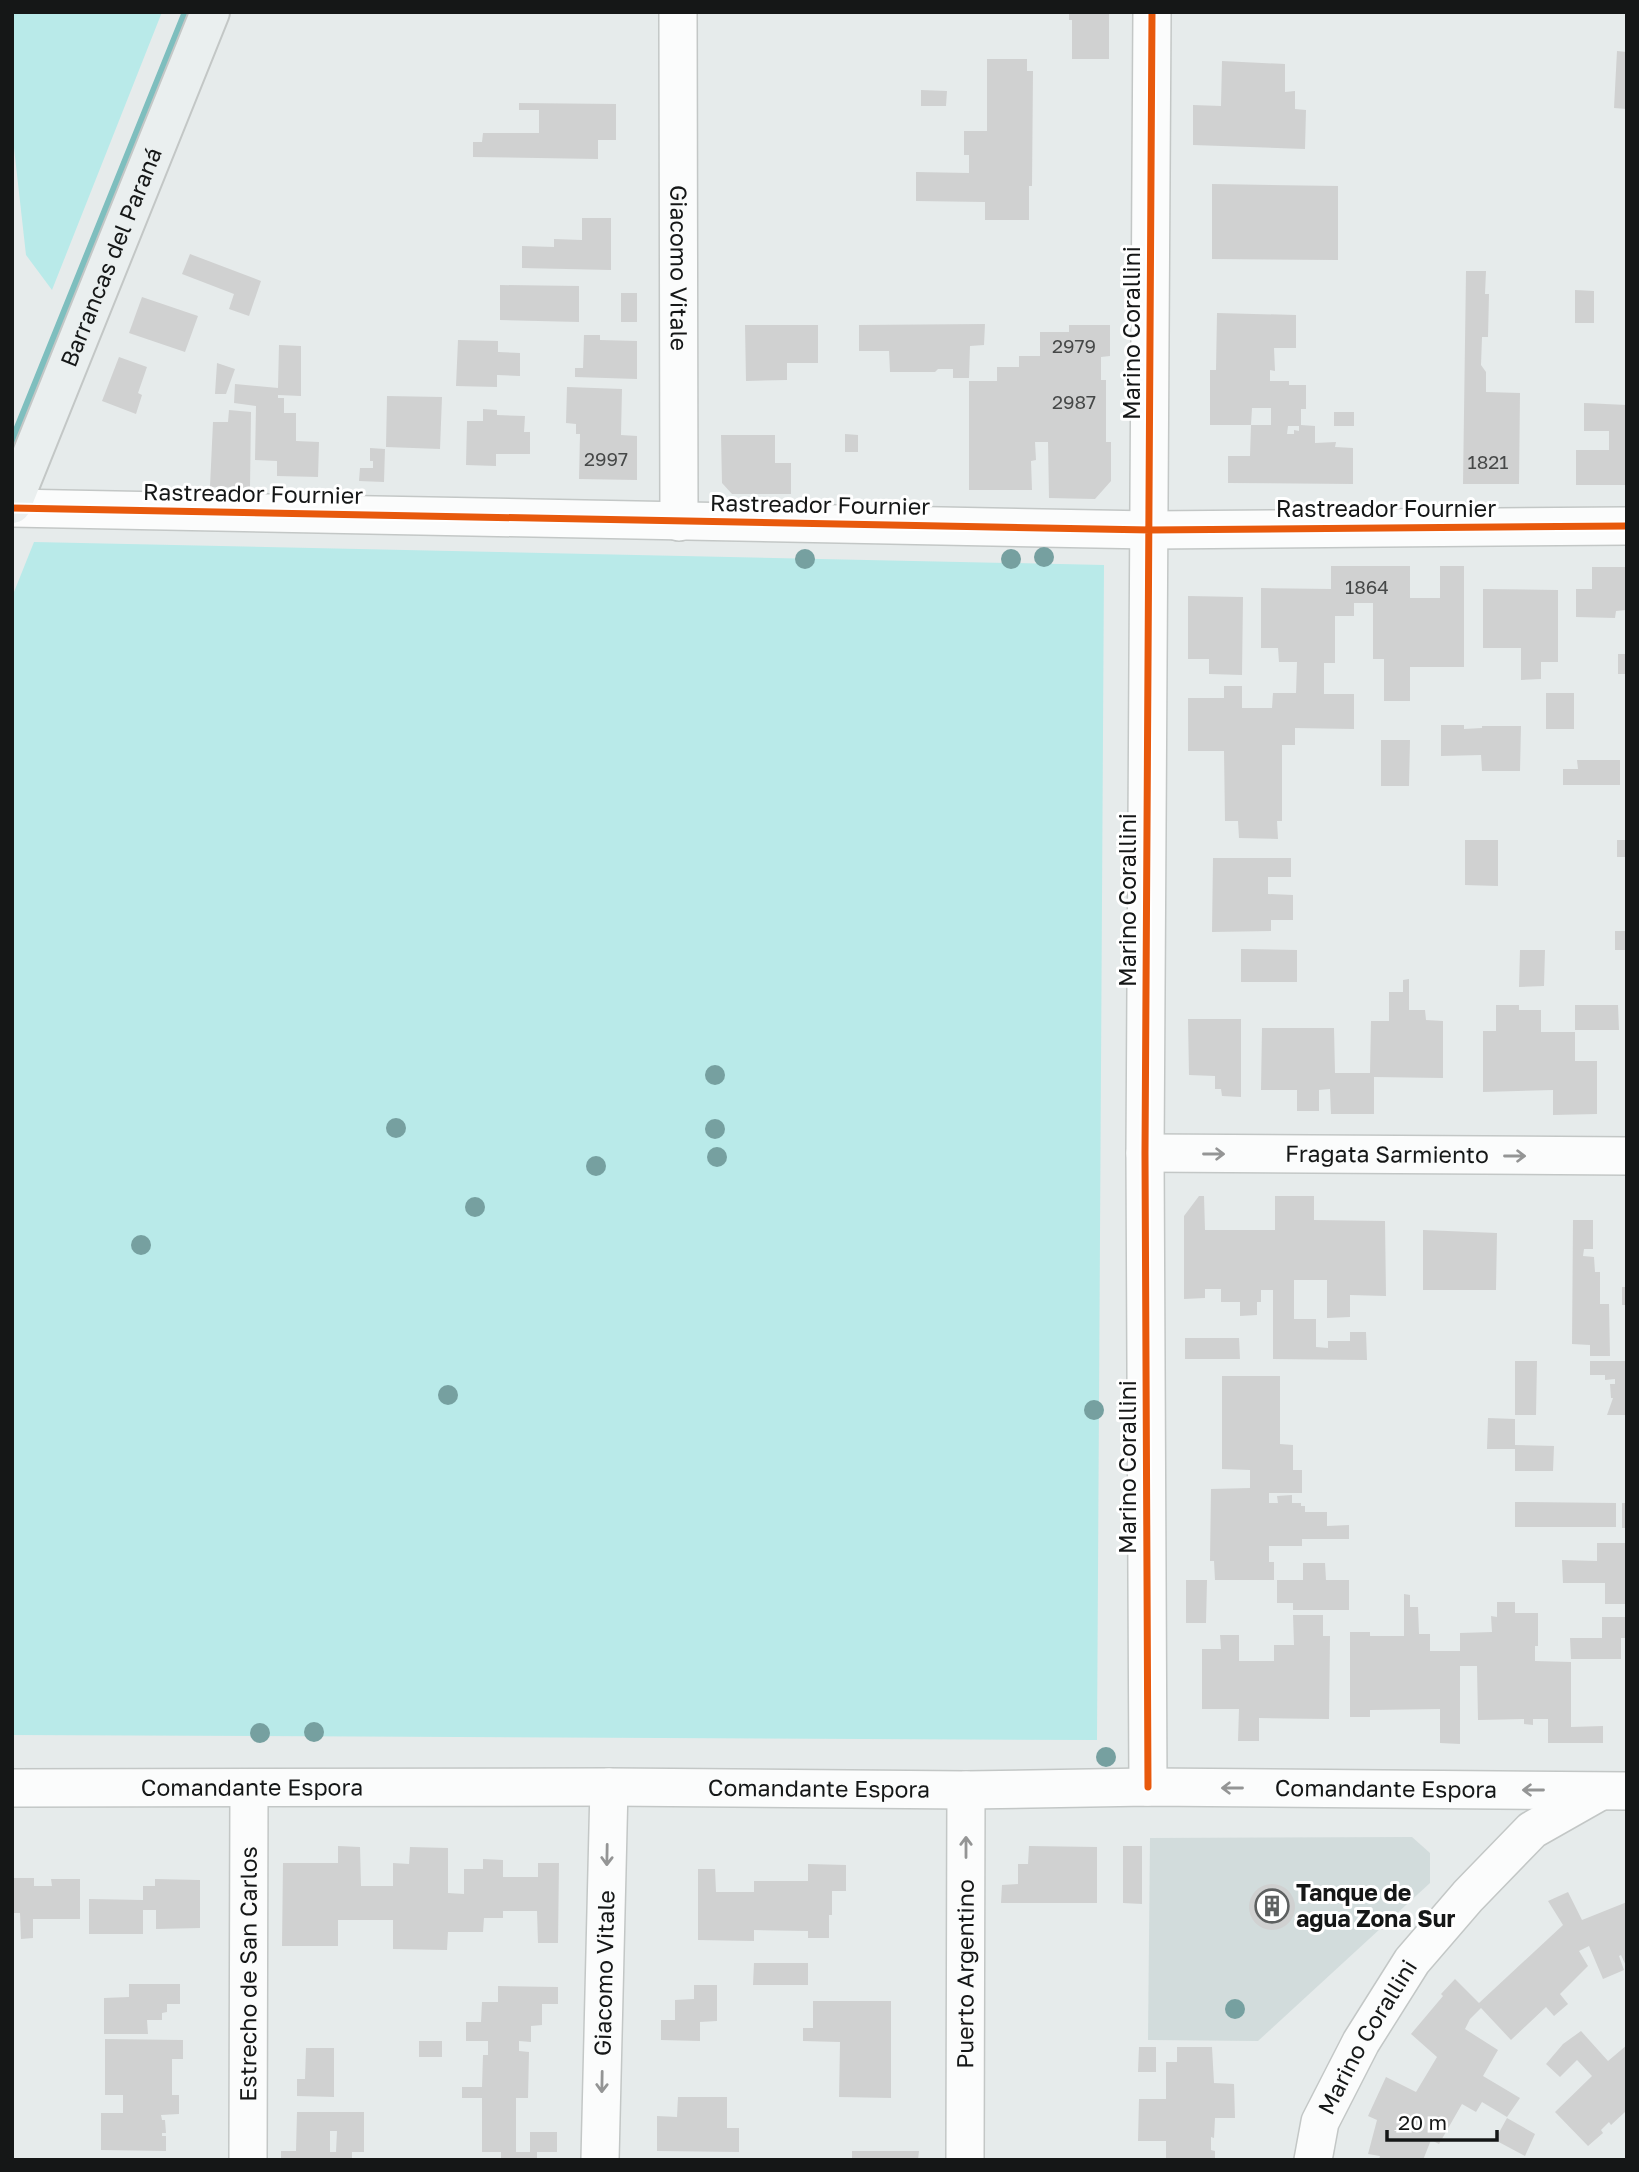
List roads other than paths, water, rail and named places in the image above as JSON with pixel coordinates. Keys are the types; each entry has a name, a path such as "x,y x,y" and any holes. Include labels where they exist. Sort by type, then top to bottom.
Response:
{"street":[{"name":"Barrancas del Paraná","path":"12,506 210,12"},
{"name":"Giacomo Vitale","path":"678,12 679,522"},
{"name":"Marino Corallini","path":"1149,1787 1145,1153 1152,12"},
{"name":"Rastreador Fournier","path":"12,506 1150,530 1627,526"},
{"name":"Fragata Sarmiento","path":"1145,1153 1627,1156"},
{"name":"Giacomo Vitale","path":"600,2160 609,1787"},
{"name":"Comandante Espora","path":"12,1788 609,1787 966,1790 1149,1787 1614,1791"},
{"name":"Estrecho de San Carlos","path":"248,2160 249,1788"},
{"name":"Puerto Argentino","path":"965,2160 966,1790"},
{"name":"Marino Corallini","path":"1313,2160 1320,2122 1360,2042 1412,1961 1468,1896 1532,1830 1614,1791"}],"waterway":[{"path":"12,445 187,12"}],"place":[{"name":"Tanque de agua Zona Sur","path":"1272,1906"}]}
